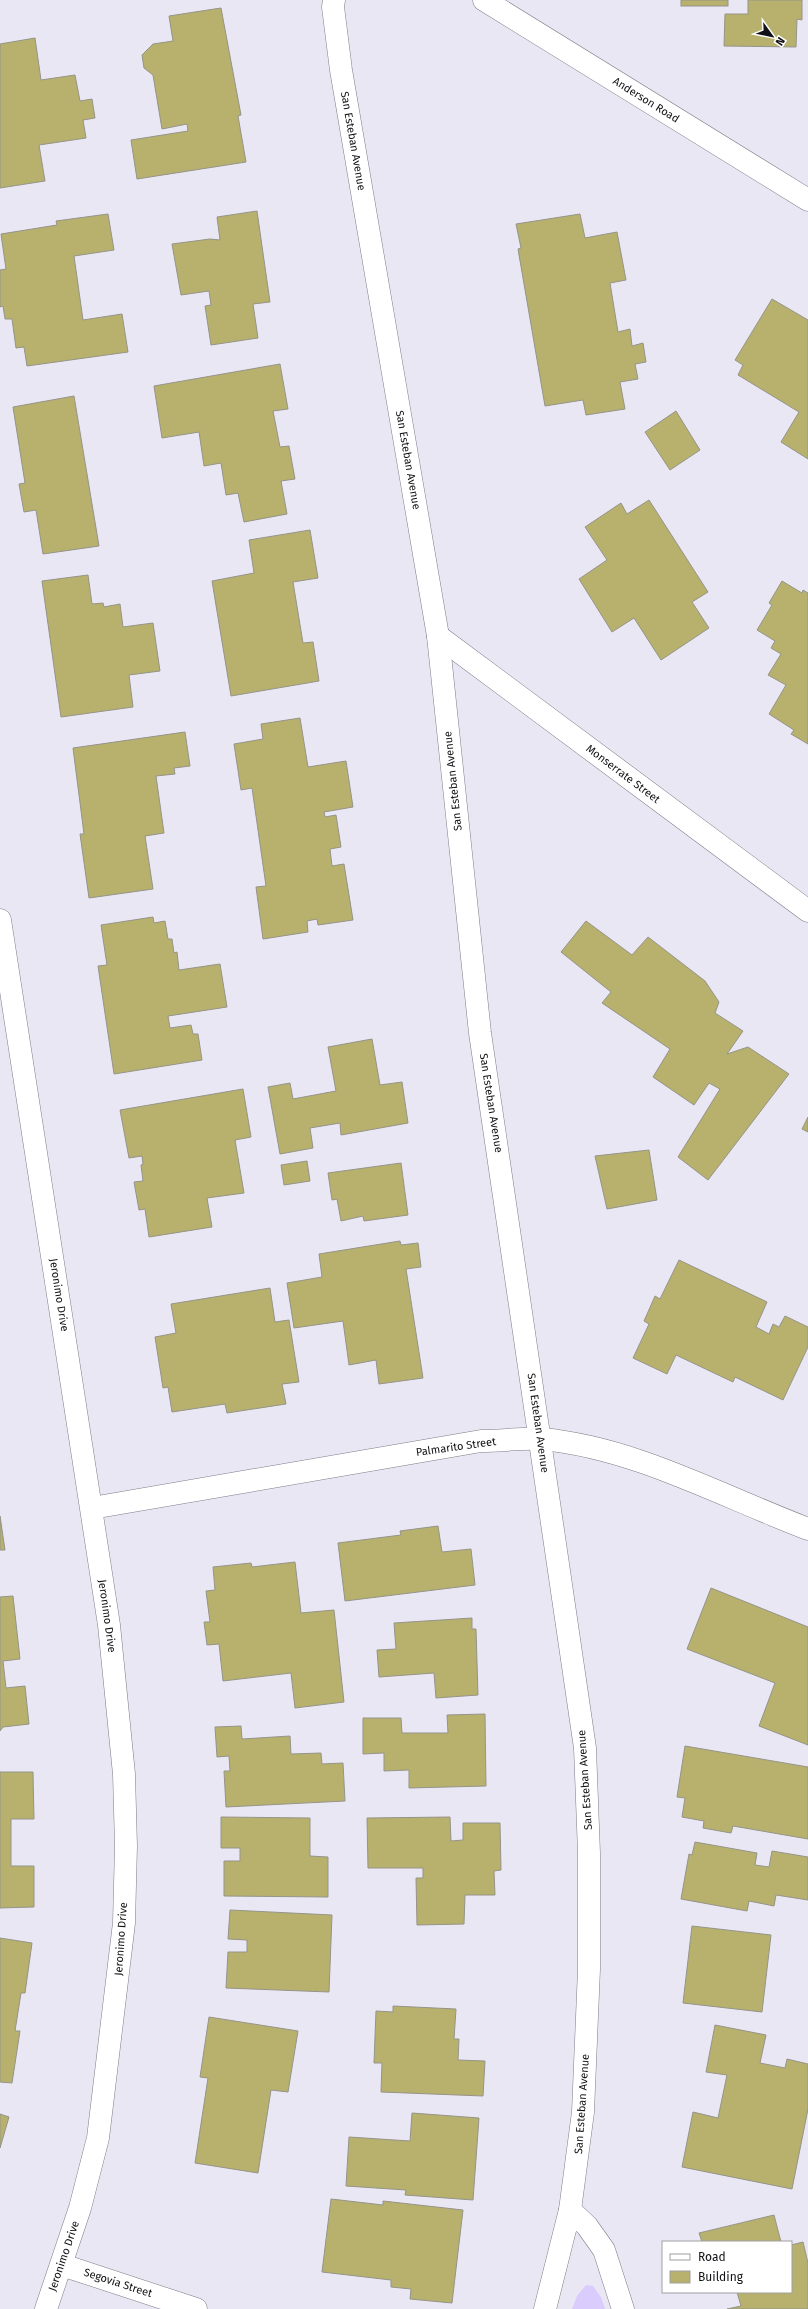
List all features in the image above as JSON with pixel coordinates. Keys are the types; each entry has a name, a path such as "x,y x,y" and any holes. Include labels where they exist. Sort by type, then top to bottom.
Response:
{"street":[{"name":"San Esteban Avenue","path":"334,0 341,70 438,636 480,1033 541,1439 585,1748 588,1815 589,1969 583,2112 570,2210 545,2309"},
{"name":"Anderson Road","path":"484,0 808,200"},
{"name":"Monserrate Street","path":"438,636 808,911"},
{"name":"Jeronimo Drive","path":"0,920 109,1625 119,1713 126,1846 124,1923 98,2138 80,2208 46,2309"},
{"name":"Palmarito Street","path":"92,1508 481,1441 541,1439 581,1445 618,1454 672,1473 808,1529"},
{"path":"570,2210 587,2226 604,2250 623,2309"},
{"name":"Segovia Street","path":"62,2265 196,2309"}],"shaded area":[{"path":"586,2285 593,2286 601,2297 605,2309 572,2309 577,2296"}],"building":[{"path":"681,0 728,0 728,6 681,6"},
{"path":"748,0 802,0 802,20 797,19 796,47 724,46 725,14 748,14"},
{"path":"221,8 241,115 238,116 246,162 137,179 131,140 188,131 187,124 162,129 153,75 144,68 142,55 153,44 173,41 169,16"},
{"path":"35,38 41,80 75,75 80,101 92,99 95,118 83,120 86,138 39,145 45,181 0,188 0,44"},
{"path":"257,211 270,302 253,304 258,338 211,345 205,306 211,305 209,291 181,295 172,244 210,239 220,240 217,217"},
{"path":"108,214 114,250 74,256 83,320 122,314 128,352 27,366 24,347 16,348 12,319 5,319 3,306 0,307 0,270 6,269 1,234 57,225 56,221"},
{"path":"580,214 585,238 617,232 626,280 610,283 618,332 630,329 632,346 643,343 646,362 635,364 638,379 620,382 625,409 586,415 583,400 545,406 518,249 521,248 516,224"},
{"path":"772,299 808,320 808,459 781,442 799,412 738,375 743,365 735,360"},
{"path":"280,364 288,409 273,411 280,447 289,446 295,479 281,481 287,514 244,522 238,493 226,495 221,463 204,466 199,432 162,438 154,386"},
{"path":"74,396 99,546 43,554 36,510 24,512 19,484 25,483 13,407"},
{"path":"676,411 700,450 670,470 645,432"},
{"path":"649,500 708,592 692,602 709,628 661,660 634,618 612,632 579,579 607,560 585,527 621,503 627,514"},
{"path":"310,530 318,578 293,582 303,643 313,642 319,681 231,696 212,581 254,573 249,540"},
{"path":"88,575 92,604 103,603 104,607 120,604 123,627 153,623 160,671 129,675 133,707 61,717 42,581"},
{"path":"782,581 802,593 803,590 808,593 808,744 791,734 794,730 769,714 786,685 768,675 781,654 771,648 775,641 757,630 772,605 769,603"},
{"path":"300,718 308,767 346,761 353,807 324,812 325,817 336,815 341,847 330,849 332,866 344,864 353,920 318,925 317,919 307,921 308,932 263,939 256,887 266,886 252,788 241,790 234,744 263,739 261,724"},
{"path":"185,732 190,766 174,768 175,774 156,776 164,833 145,836 153,889 89,898 80,834 84,834 73,748"},
{"path":"153,917 154,923 165,921 168,939 172,939 174,953 177,952 179,970 220,964 227,1007 168,1016 170,1028 191,1025 193,1034 198,1034 202,1060 114,1074 98,966 107,965 101,925"},
{"path":"586,921 632,955 648,937 705,981 719,1002 715,1013 743,1031 727,1054 748,1047 789,1074 708,1180 678,1157 720,1089 709,1083 694,1105 653,1077 670,1049 602,1003 611,992 561,952"},
{"path":"372,1039 380,1085 402,1082 408,1123 341,1135 340,1123 310,1128 313,1148 280,1154 268,1087 290,1083 293,1099 336,1091 328,1047"},
{"path":"243,1089 251,1137 235,1140 244,1193 207,1198 212,1227 149,1237 145,1209 139,1210 134,1182 143,1181 141,1165 143,1164 142,1156 129,1158 120,1110"},
{"path":"808,1117 808,1132 802,1129"},
{"path":"649,1150 657,1200 607,1209 595,1156"},
{"path":"307,1161 310,1181 284,1185 281,1165"},
{"path":"401,1163 408,1215 364,1221 363,1216 341,1221 337,1199 332,1200 328,1173"},
{"path":"400,1241 401,1245 418,1243 421,1267 406,1269 423,1378 379,1384 376,1360 349,1365 343,1321 294,1328 287,1283 322,1277 319,1254"},
{"path":"679,1260 767,1302 756,1327 769,1334 773,1324 779,1327 785,1316 808,1327 808,1347 783,1400 735,1377 733,1382 676,1355 667,1374 633,1358 649,1324 644,1321 655,1296 660,1299"},
{"path":"270,1288 275,1322 289,1320 299,1382 282,1384 286,1404 227,1413 225,1404 172,1412 168,1387 163,1388 155,1337 176,1333 171,1304"},
{"path":"0,1516 5,1550 0,1550"},
{"path":"438,1526 442,1552 471,1549 475,1585 345,1601 338,1543 401,1535 400,1531"},
{"path":"295,1562 301,1613 334,1610 344,1702 295,1708 291,1673 223,1681 219,1644 207,1645 204,1622 210,1622 206,1591 215,1590 213,1567 251,1563 252,1567"},
{"path":"711,1588 808,1627 808,1745 759,1726 775,1683 687,1649"},
{"path":"13,1596 20,1659 3,1661 6,1688 25,1686 29,1724 3,1727 0,1731 0,1597"},
{"path":"472,1618 472,1629 476,1629 478,1695 436,1698 434,1673 379,1677 377,1650 396,1649 394,1623"},
{"path":"485,1714 486,1786 409,1788 409,1770 384,1771 384,1753 363,1754 363,1718 401,1718 402,1733 448,1733 447,1715"},
{"path":"241,1726 242,1739 290,1736 291,1754 321,1753 322,1764 343,1763 345,1801 226,1807 224,1771 230,1771 229,1756 217,1757 215,1727"},
{"path":"685,1746 808,1767 808,1839 733,1826 731,1833 703,1828 704,1821 682,1817 685,1798 677,1797"},
{"path":"0,1772 33,1772 34,1819 11,1819 11,1866 34,1866 34,1907 0,1908"},
{"path":"221,1817 310,1818 310,1856 328,1857 328,1897 224,1896 224,1861 240,1861 240,1848 221,1848"},
{"path":"450,1817 451,1841 463,1840 463,1823 500,1823 501,1870 494,1871 495,1895 465,1895 464,1924 417,1925 416,1878 423,1878 423,1868 368,1868 367,1818"},
{"path":"695,1842 757,1853 755,1865 769,1867 772,1851 808,1857 808,1900 776,1895 774,1906 749,1901 747,1911 681,1899 689,1854 692,1855"},
{"path":"230,1910 332,1915 329,1992 226,1988 228,1952 247,1952 247,1940 228,1939"},
{"path":"692,1926 771,1935 762,2012 683,2003"},
{"path":"0,1938 32,1943 25,1993 21,1993 15,2031 20,2031 12,2083 0,2082"},
{"path":"393,2006 456,2009 454,2039 459,2039 458,2060 485,2061 483,2096 381,2092 382,2063 374,2063 376,2011 393,2012"},
{"path":"209,2017 298,2031 288,2092 271,2090 258,2173 195,2163 208,2078 200,2077"},
{"path":"715,2025 766,2035 760,2063 785,2068 787,2059 808,2064 808,2109 792,2189 682,2167 693,2112 718,2118 727,2075 706,2072"},
{"path":"412,2113 479,2118 473,2200 405,2195 406,2190 346,2186 349,2137 410,2141"},
{"path":"0,2114 9,2117 0,2148"},
{"path":"331,2199 383,2205 383,2201 463,2210 452,2303 410,2299 411,2289 391,2287 391,2280 322,2272"},
{"path":"774,2215 781,2241 702,2241 699,2233"},
{"path":"803,2242 808,2263 808,2309 727,2309 741,2306 737,2293 792,2293 792,2245"}]}
